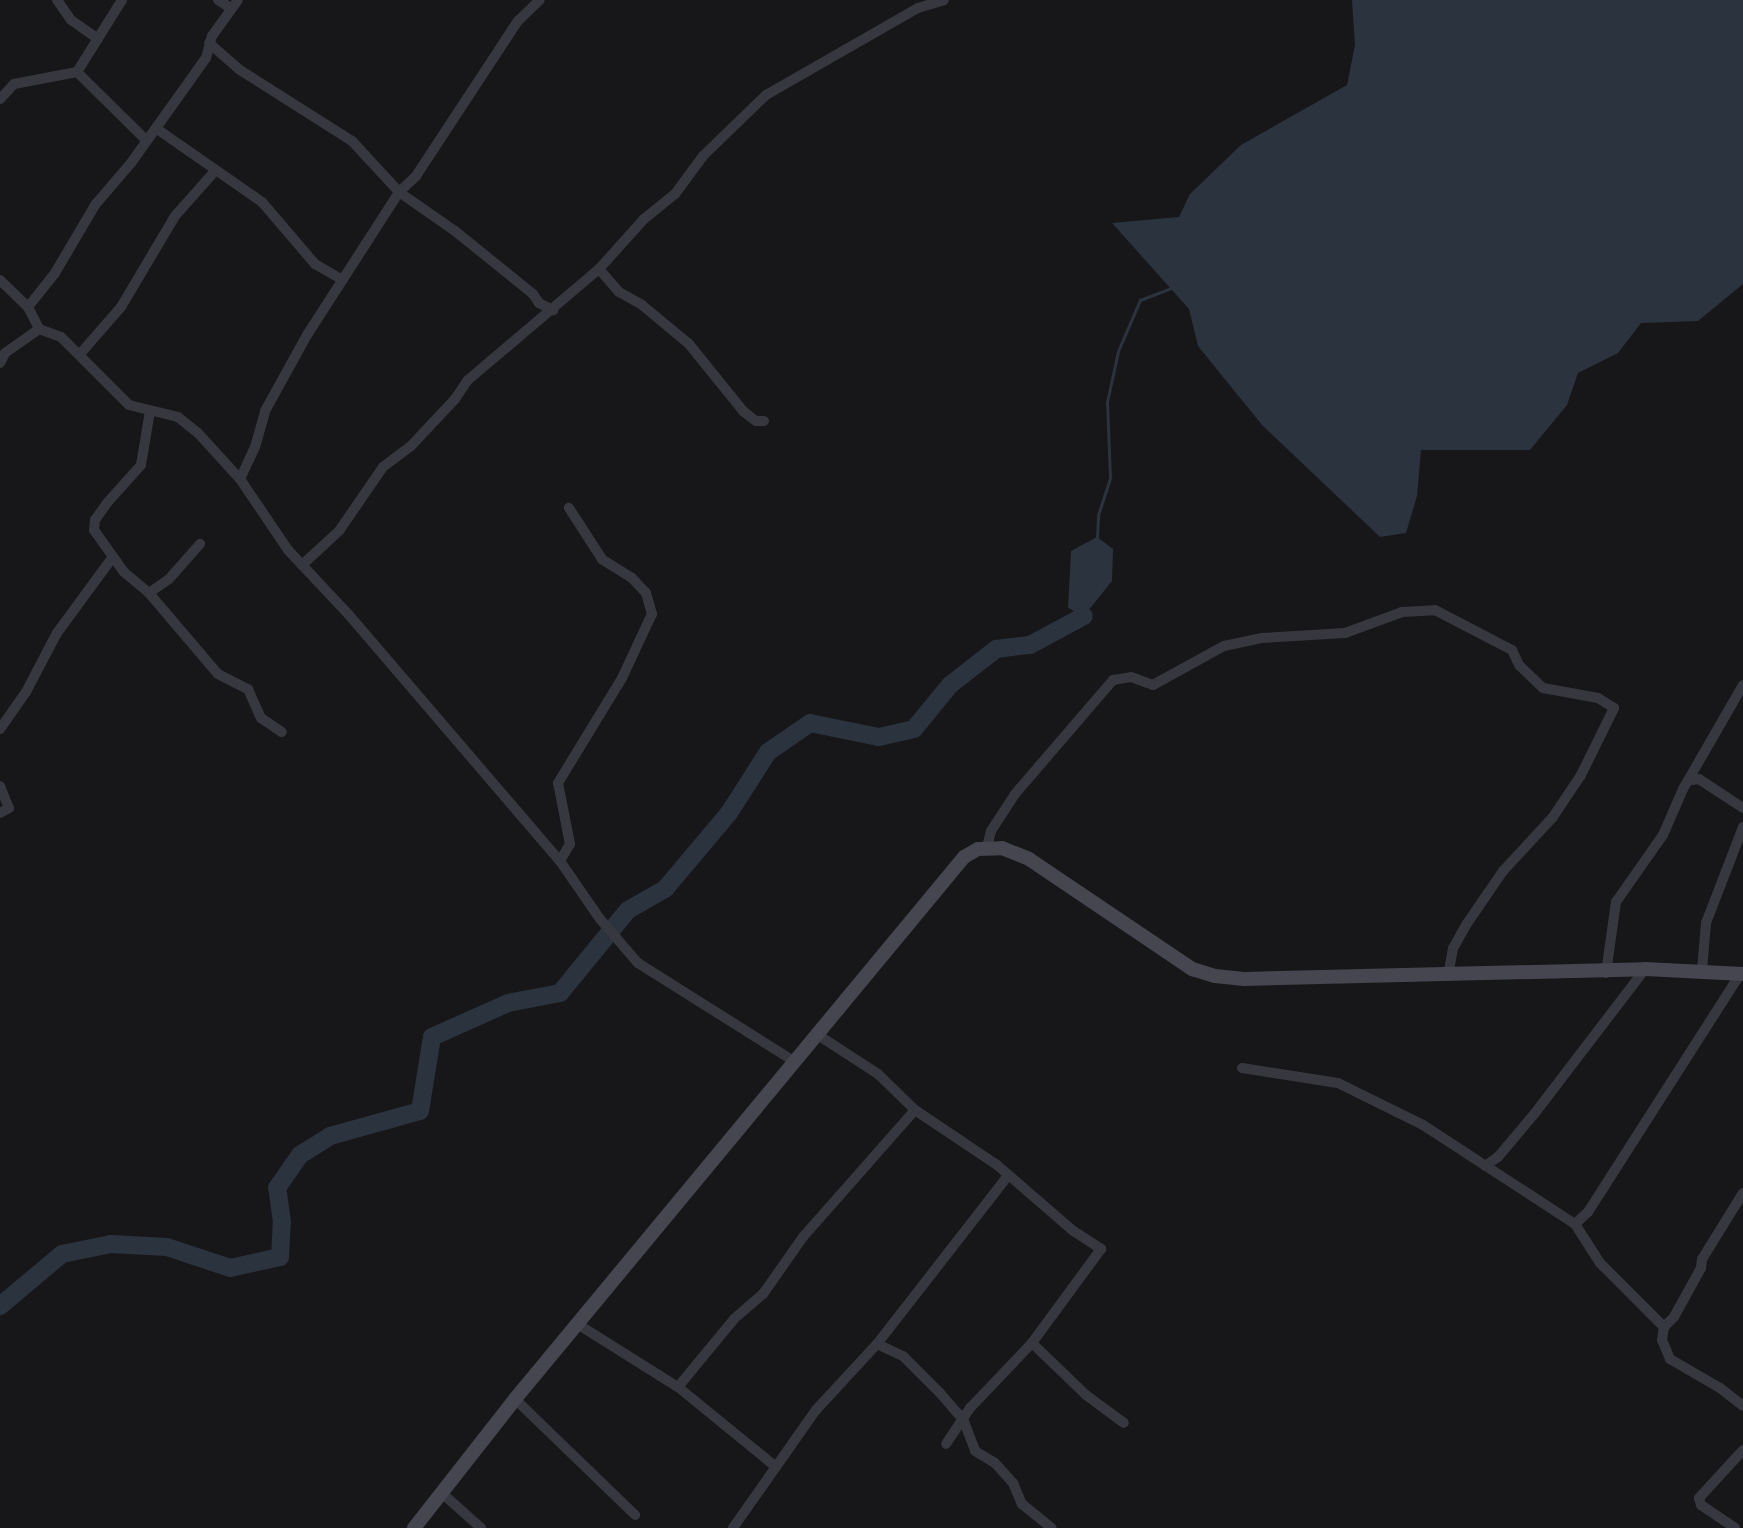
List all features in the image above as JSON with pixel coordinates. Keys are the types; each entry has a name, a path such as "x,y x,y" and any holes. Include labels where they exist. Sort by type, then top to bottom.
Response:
{"street":[{"path":"57,0 71,20 98,39"},
{"path":"0,99 14,84 77,72 122,0"},
{"path":"28,307 55,273 95,205 157,129 206,58 209,43 234,4 218,0"},
{"path":"240,479 255,447 265,411 343,280 399,192 416,176 518,21 540,0"},
{"path":"302,565 339,531 383,467 410,447 455,399 468,380 599,269 644,219 675,194 703,156 766,95 918,8 944,0"},
{"path":"209,43 240,70 352,141 399,192 455,231 533,294 539,303 553,310"},
{"path":"77,72 147,141"},
{"path":"157,129 275,213 315,264 343,280"},
{"path":"80,354 121,307 175,216 215,171"},
{"path":"599,269 619,292 642,305 689,344 743,411 756,421 764,421"},
{"path":"0,280 28,307 39,329 61,337 129,405 178,417 198,433 240,479 288,550 560,861 600,919 638,963 795,1062"},
{"path":"0,363 5,353 39,329"},
{"path":"150,411 141,465 95,520 94,530 112,558 149,593 218,674 248,689 261,718 282,732"},
{"path":"560,861 570,844 558,783 622,678 652,614 646,593 632,578 602,559 569,508"},
{"path":"149,593 169,579 200,544"},
{"path":"0,729 26,692 57,633 112,558"},
{"path":"987,847 991,831 1015,794 1113,680 1131,677 1153,685 1224,646 1262,638 1345,633 1402,612 1435,610 1512,650 1519,665 1543,688 1598,698 1614,708 1581,775 1553,817 1503,871 1466,925 1453,948 1449,971"},
{"path":"1606,973 1616,902 1663,835 1743,685"},
{"path":"1691,780 1708,784 1743,808"},
{"path":"0,786 9,808 0,813"},
{"path":"1702,970 1706,923 1743,827"},
{"path":"414,1528 515,1399 964,857 987,847 1029,859 1192,969 1215,976 1244,979 1449,971 1606,973 1645,969 1742,974 1588,1212 1575,1224"},
{"path":"1485,1166 1498,1157 1535,1113 1645,969"},
{"path":"818,1035 878,1074 915,1110 1008,1176 1101,1249 1032,1343 963,1419 946,1444"},
{"path":"1242,1068 1338,1083 1423,1125 1575,1224 1600,1263 1664,1327"},
{"path":"678,1387 734,1319 763,1294 803,1237 915,1110"},
{"path":"733,1528 816,1410 877,1344 1008,1176"},
{"path":"1743,1193 1702,1259 1701,1268 1674,1317 1664,1327 1663,1347 1670,1359 1720,1388 1743,1406"},
{"path":"579,1325 678,1387 775,1466"},
{"path":"1032,1343 1086,1395 1124,1423"},
{"path":"877,1344 903,1356 963,1419 975,1451 995,1463 1013,1483 1022,1504 1052,1528"},
{"path":"515,1399 635,1515"},
{"path":"1735,1528 1701,1505 1699,1498 1743,1450"},
{"path":"443,1494 481,1528"}],"water":[{"path":"1352,0 1743,0 1743,284 1698,321 1641,323 1618,353 1578,373 1567,405 1530,450 1421,450 1417,496 1406,533 1380,537 1262,425 1198,346 1189,309 1112,223 1179,217 1190,194 1241,145 1347,85 1355,45"},
{"path":"1097,537 1113,549 1112,581 1084,616 1068,608 1071,551"}],"waterway":[{"path":"1097,537 1098,515 1110,477 1107,402 1118,351 1140,300 1171,288"},
{"path":"0,1306 62,1254 111,1244 167,1247 230,1268 280,1257 282,1222 277,1188 300,1155 330,1136 420,1111 432,1037 508,1003 560,993 628,910 665,889 729,813 768,752 810,723 879,737 914,729 950,685 996,649 1030,645 1084,616"}]}
